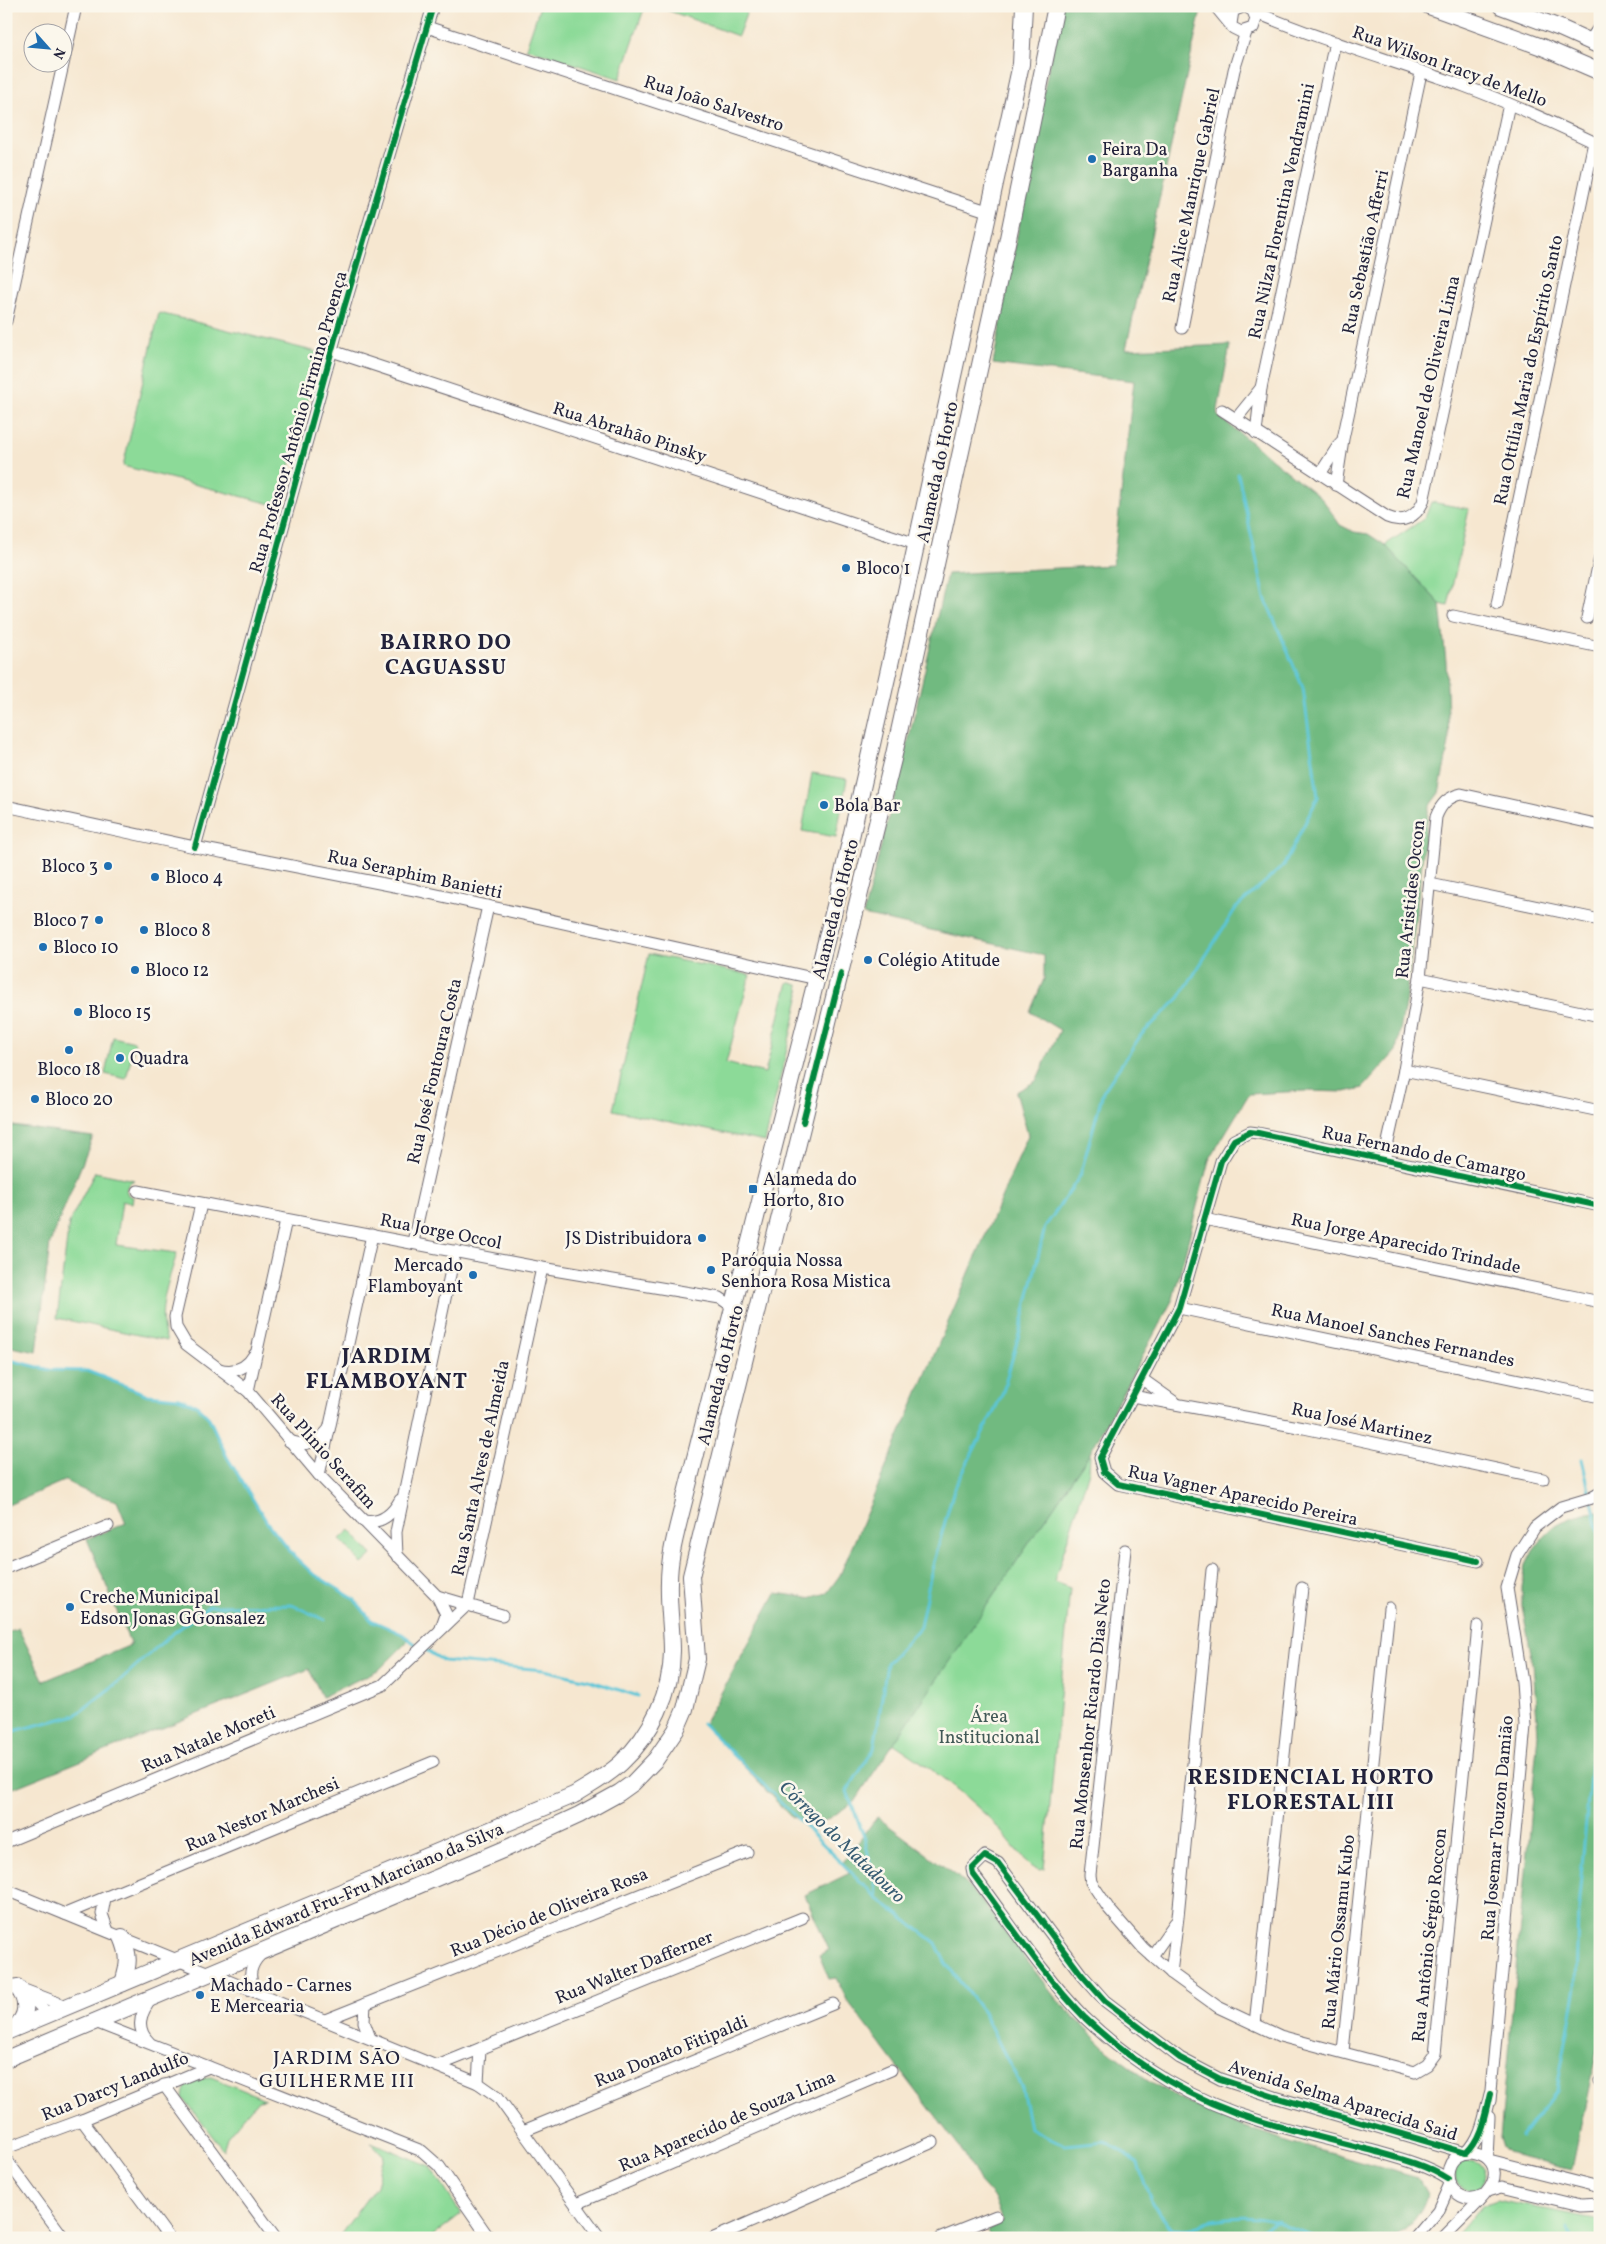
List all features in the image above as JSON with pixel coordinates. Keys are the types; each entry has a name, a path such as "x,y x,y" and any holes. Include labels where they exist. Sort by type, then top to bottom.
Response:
{"main road":[{"name":"Alameda do Horto","path":"653,1722 666,1691 672,1651 669,1594 670,1560 678,1521 817,979 847,854 990,212 1021,64 1024,6"},
{"name":"Alameda do Horto","path":"676,1730 685,1709 697,1659 691,1576 891,768 1008,243 1056,6"},
{"path":"1429,6 1542,47 1600,72"},
{"path":"1501,6 1560,28 1595,44"},
{"path":"817,979 824,981 829,987 830,994 825,1030"},
{"name":"Avenida Edward Fru-Fru Marciano da Silva","path":"8,2031 574,1795 604,1777 622,1763 653,1722"},
{"name":"Avenida Edward Fru-Fru Marciano da Silva","path":"6,2059 580,1816 633,1783 656,1759 676,1730"},
{"path":"115,1934 128,1953 128,1965 123,1983"},
{"path":"8,2031 20,2023 25,2013 26,2002 23,1994 16,1987"},
{"path":"48,2014 50,2023 58,2030 73,2032 82,2020 80,2014 66,2006"}],"street":[{"path":"6,321 76,6"},
{"name":"Rua Professor Antônio Firmino Proença","path":"195,847 332,351 433,6"},
{"path":"1215,6 1238,29 1253,28 1256,24 1256,19 1248,8 1241,6 1233,11 1238,29"},
{"name":"Rua Wilson Iracy de Mello","path":"1248,8 1286,25 1509,104 1597,144"},
{"name":"Rua Wilson Iracy de Mello","path":"1256,24 1286,25"},
{"path":"1595,44 1600,26"},
{"name":"Rua João Salvestro","path":"427,27 990,212"},
{"name":"Rua Alice Manrique Gabriel","path":"1182,328 1234,70 1238,29"},
{"name":"Rua Nilza Florentina Vendramini","path":"1256,433 1261,388 1335,42"},
{"name":"Rua Sebastião Afferri","path":"1336,485 1343,440 1421,73"},
{"name":"Rua Manoel de Oliveira Lima","path":"1222,410 1336,485 1395,520 1401,521 1413,516 1420,510 1509,104"},
{"name":"Rua Ottília Maria do Espírito Santo","path":"1497,604 1597,144"},
{"name":"Rua Abrahão Pinsky","path":"332,351 916,544"},
{"name":"Rua Nilza Florentina Vendramini","path":"1236,420 1261,388"},
{"name":"Rua Sebastião Afferri","path":"1320,474 1343,440"},
{"path":"1587,618 1600,557"},
{"path":"1453,616 1600,647"},
{"name":"Rua Aristides Occon","path":"1384,1160 1404,1070 1420,978 1436,817 1440,808 1452,796 1461,794 1600,825"},
{"name":"Rua Seraphim Banietti","path":"6,806 195,847 415,890 817,979"},
{"path":"1430,884 1600,920"},
{"name":"Rua José Fontoura Costa","path":"413,1242 488,906"},
{"path":"1420,978 1600,1016"},
{"path":"1404,1070 1600,1111"},
{"name":"Rua Fernando de Camargo","path":"1241,1135 1250,1132 1258,1133 1600,1206"},
{"name":"Rua Vagner Aparecido Pereira","path":"1241,1135 1234,1140 1220,1161 1179,1308 1100,1458 1104,1472 1118,1484 1478,1561"},
{"name":"Rua Jorge Occol","path":"138,1191 542,1268 720,1298 729,1304 732,1310"},
{"name":"Rua Plinio Serafim","path":"201,1204 175,1317 180,1336 186,1344 248,1391 319,1475 437,1596 446,1614 436,1635"},
{"name":"Rua Jorge Aparecido Trindade","path":"1204,1218 1600,1302"},
{"path":"248,1391 286,1220"},
{"path":"319,1475 372,1235"},
{"path":"397,1556 396,1532 455,1251"},
{"name":"Rua Santa Alves de Almeida","path":"468,1604 542,1268"},
{"name":"Rua Manoel Sanches Fernandes","path":"1179,1308 1600,1396"},
{"path":"218,1368 231,1371 246,1366 258,1347"},
{"name":"Rua José Martinez","path":"1142,1379 1174,1402"},
{"name":"Rua José Martinez","path":"1132,1396 1174,1402 1543,1479"},
{"path":"289,1441 301,1444 314,1442 329,1429"},
{"path":"363,1521 375,1522 384,1518 396,1507 405,1490"},
{"name":"Rua Josemar Touzon Damião","path":"1488,2159 1490,2094 1525,1726 1522,1682 1507,1588 1517,1555 1535,1527 1560,1507 1591,1498 1600,1493"},
{"path":"6,1568 108,1526"},
{"name":"Rua Monsenhor Ricardo Dias Neto","path":"1125,1550 1090,1875 1091,1882 1119,1921 1152,1956"},
{"path":"1170,1973 1178,1917 1212,1570"},
{"path":"1255,2024 1302,1588"},
{"path":"437,1596 502,1615"},
{"path":"436,1635 468,1604"},
{"name":"Rua Mário Ossamu Kubo","path":"1343,2051 1389,1608"},
{"name":"Rua Antônio Sérgio Roccon","path":"1343,2051 1415,2072 1427,2065 1435,2054 1478,1626"},
{"name":"Rua Natale Moreti","path":"6,1842 383,1685 436,1635"},
{"name":"Rua Nestor Marchesi","path":"65,1914 433,1762"},
{"name":"Rua Décio de Oliveira Rosa","path":"325,2020 747,1852"},
{"name":"Avenida Selma Aparecida Said","path":"1449,2182 1421,2164 1258,2121 1176,2086 1153,2072 1110,2041 1084,2016 1051,1978 973,1874 972,1869 974,1865 985,1856 998,1863 1080,1974 1105,2002 1180,2058 1220,2079 1262,2093 1466,2153"},
{"path":"6,1890 478,2083 498,2097 600,2238"},
{"path":"105,1898 102,1914 115,1934"},
{"path":"1178,1917 1170,1932 1152,1956 1170,1973 1218,2007 1280,2036 1318,2047 1343,2051"},
{"name":"Rua Walter Dafferner","path":"437,2066 802,1918"},
{"path":"254,1990 250,1974 254,1961 264,1951"},
{"path":"16,1987 66,2006"},
{"path":"16,1987 48,2014"},
{"path":"150,2042 143,2036 139,2025 143,2011 153,1997"},
{"path":"365,2004 364,2022 370,2038"},
{"name":"Rua Donato Fitipaldi","path":"523,2131 832,2004"},
{"path":"95,2022 150,2042 422,2151 439,2166 489,2238"},
{"path":"478,2083 480,2049"},
{"name":"Rua Darcy Landulfo","path":"6,2148 82,2120 209,2067"},
{"name":"Rua Aparecido de Souza Lima","path":"576,2204 891,2070"},
{"path":"164,2085 276,2238"},
{"name":"Rua Josemar Touzon Damião","path":"1466,2153 1480,2132 1490,2094"},
{"path":"82,2120 169,2238"},
{"path":"714,2238 933,2142"},
{"name":"Avenida Selma Aparecida Said","path":"1440,2145 1449,2154 1450,2165"},
{"path":"1415,2238 1438,2211 1449,2182 1450,2165 1454,2159 1466,2153 1478,2153 1488,2159 1600,2188"},
{"path":"6,2159 64,2238"},
{"path":"1443,2238 1492,2185 1494,2173 1488,2159"},
{"path":"1449,2182 1458,2194 1470,2198 1502,2187 1580,2206 1600,2205"},
{"path":"941,2238 996,2216"}],"green space":[{"path":"540,6 645,6 620,79 526,48"},
{"path":"656,6 749,6 738,36"},
{"path":"1060,6 1202,6 1126,349 1230,345 1217,415 1323,500 1340,525 1354,532 1368,534 1385,545 1440,604 1446,662 1449,743 1439,793 1430,805 1428,812 1405,1005 1396,1051 1363,1088 1345,1092 1304,1091 1249,1094 1209,1160 1173,1299 1090,1453 854,1802 821,1823 791,1817 704,1724 776,1593 809,1598 827,1593 840,1575 1028,1135 1016,1092 1036,1081 1060,1030 1030,1012 1044,979 1044,955 863,915 906,751 947,574 1113,565 1134,381 993,364"},
{"path":"159,313 321,353 279,506 123,466"},
{"path":"1431,502 1469,509 1448,606 1440,604 1385,545 1425,518"},
{"name":"Bola Bar","path":"812,773 847,779 836,837 802,831"},
{"path":"649,954 750,975 726,1063 765,1073 788,982 798,985 800,994 765,1142 613,1110"},
{"name":"Quadra","path":"113,1037 135,1042 126,1079 105,1074"},
{"path":"6,1125 93,1137 50,1243 37,1352 6,1346"},
{"path":"95,1172 134,1180 129,1183 126,1190 128,1195 133,1197 132,1203 122,1201 116,1245 177,1253 164,1297 162,1319 167,1341 57,1318 69,1223"},
{"path":"6,1359 50,1370 87,1371 148,1395 178,1398 196,1405 209,1418 227,1457 268,1524 294,1556 312,1573 354,1599 371,1620 402,1634 408,1641 380,1669 322,1697 309,1669 6,1791 6,1633 18,1628 44,1681 131,1645 87,1539 126,1523 117,1501 84,1490 66,1480 8,1505 6,1501"},
{"name":"Área Institucional","path":"1090,1453 1089,1471 1054,1582 1070,1588 1044,1869 1039,1870 1026,1861 994,1823 966,1797 893,1743"},
{"path":"1600,1512 1600,2034 1572,2169 1508,2153 1503,2148 1500,2138 1538,1734 1533,1663 1522,1606 1522,1587 1526,1565 1533,1551 1543,1538 1556,1526 1571,1518"},
{"path":"350,1530 372,1555 362,1564 340,1539"},
{"path":"877,1817 958,1877 979,1898 1057,2000 1109,2051 1148,2080 1188,2103 1241,2126 1293,2143 1418,2178 1427,2193 1414,2219 1404,2230 1392,2238 991,2238 988,2230 1003,2221 995,2199 978,2180 965,2155 847,2000 836,1978 829,1979 819,1955 829,1950 805,1895 850,1873 842,1864"},
{"path":"211,2077 265,2099 258,2100 227,2137 223,2150 183,2098 188,2084 200,2078"},
{"path":"371,2142 430,2166 461,2214 430,2238 338,2238 376,2186 384,2156"},
{"path":"1470,2160 1481,2164 1485,2175 1481,2186 1470,2190 1459,2186 1455,2175 1459,2164"},
{"path":"1497,2200 1600,2220 1600,2238 1454,2238 1483,2205"}],"waterway":[{"path":"878,1899 865,1840 847,1791 874,1749 887,1664 920,1627 931,1573 954,1489 1002,1395 1023,1320 1045,1227 1080,1176 1103,1092 1141,1035 1179,998 1236,908 1284,865 1318,797 1303,688 1265,598 1238,474"},
{"name":"Córrego do Matadouro","path":"6,1359 50,1370 87,1371 148,1395 178,1398 196,1405 209,1418 227,1457 268,1524 294,1556 312,1573 354,1599 371,1620 402,1634 418,1646"},
{"path":"1582,1459 1590,1495"},
{"path":"1592,1501 1600,1538"},
{"path":"6,1733 76,1715 117,1683 167,1638 209,1606 292,1605 325,1620"},
{"name":"Córrego do Matadouro","path":"424,1649 444,1661 544,1670 588,1680 638,1696"},
{"path":"1522,2137 1557,2090 1576,1987 1578,1911 1591,1765 1600,1709"},
{"name":"Córrego do Matadouro","path":"702,1723 878,1899 936,1943 945,1962 984,2014 1022,2088 1030,2128 1065,2145 1106,2141 1138,2164 1152,2204 1172,2229 1190,2230 1210,2221 1242,2217 1279,2223 1318,2238"},
{"path":"1250,2238 1277,2221"},
{"path":"1567,2228 1573,2238"}],"cycle path":[{"path":"195,847 336,335 433,6"},
{"path":"803,1122 841,973"},
{"path":"1478,1561 1118,1484 1104,1472 1100,1458 1179,1308 1221,1161 1234,1140 1250,1132 1258,1133 1600,1206"},
{"path":"1448,2179 1430,2169 1401,2159 1236,2113 1166,2080 1124,2051 1085,2018 1027,1948 973,1874 972,1869 985,1856 998,1863 1081,1974 1105,2001 1180,2058 1220,2079 1466,2153 1479,2133 1490,2094"}],"place":[{"name":"Feira Da Barganha","path":"1092,159"},
{"name":"Bloco 1","path":"846,568"},
{"name":"Bola Bar","path":"824,805"},
{"name":"Bloco 3","path":"108,866"},
{"name":"Bloco 4","path":"155,877"},
{"name":"Bloco 7","path":"99,920"},
{"name":"Bloco 8","path":"144,930"},
{"name":"Bloco 10","path":"43,947"},
{"name":"Colégio Atitude","path":"868,960"},
{"name":"Bloco 12","path":"135,970"},
{"name":"Bloco 15","path":"78,1012"},
{"name":"Bloco 18","path":"69,1050"},
{"name":"Quadra","path":"120,1058"},
{"name":"Bloco 20","path":"35,1099"},
{"name":"Alameda do Horto, 810","path":"753,1189"},
{"name":"JS Distribuidora","path":"702,1238"},
{"name":"Paróquia Nossa Senhora Rosa Mistica","path":"711,1270"},
{"name":"Mercado Flamboyant","path":"473,1275"},
{"name":"Creche Municipal Edson Jonas GGonsalez","path":"70,1607"},
{"name":"Machado - Carnes E Mercearia","path":"200,1995"}],"district":[{"name":"BAIRRO DO CAGUASSU","path":"446,654"},
{"name":"JARDIM FLAMBOYANT","path":"387,1368"},
{"name":"RESIDENCIAL HORTO FLORESTAL III","path":"1311,1788"},
{"name":"JARDIM SÃO GUILHERME III","path":"337,2068"}]}
